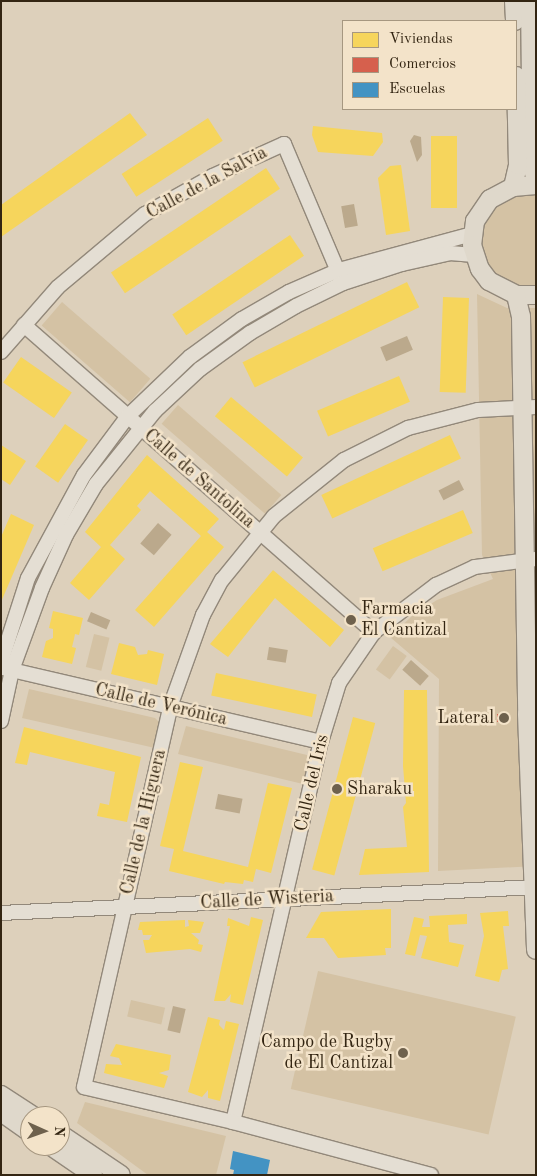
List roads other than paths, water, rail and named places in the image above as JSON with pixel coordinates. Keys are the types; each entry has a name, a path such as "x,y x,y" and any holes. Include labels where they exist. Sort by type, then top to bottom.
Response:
{"main road":[{"path":"514,1 515,20"},
{"path":"530,1 532,164 536,181"},
{"path":"513,187 518,165 517,110"},
{"path":"536,186 513,187 490,199 481,209 472,234 474,255 489,281 516,295 536,295"},
{"path":"516,295 521,316 529,407 536,950"},
{"path":"1,1095 20,1107"},
{"path":"1,1112 20,1125"},
{"path":"70,1141 121,1175"},
{"path":"65,1156 93,1175"}],"street":[{"name":"Calle de la Salvia","path":"1,352 58,287 145,214 213,176 284,144 339,270 343,284"},
{"path":"1,721 5,667 28,578 84,475 128,416 190,357 242,320 289,292 339,270 472,234"},
{"path":"5,667 66,535 96,484 140,426 200,369 250,333 343,284 402,264 450,253 474,255"},
{"name":"Calle de Santolina","path":"24,325 374,632"},
{"name":"Calle de la Higuera","path":"432,1175 233,1122 84,1087 170,707 203,615 222,580 259,532 308,486 337,465 408,428 478,410 529,407"},
{"name":"Calle del Iris","path":"233,1122 321,742 339,683 374,632 436,584 476,567 530,559"},
{"name":"Calle de Verónica","path":"5,667 321,742"},
{"name":"Calle de Wisteria","path":"1,913 534,888"}],"place":[{"name":"Farmacia El Cantizal","path":"351,620"},
{"name":"Lateral","path":"504,718"},
{"name":"Sharaku","path":"337,789"},
{"name":"Campo de Rugby de El Cantizal","path":"403,1053"}]}
